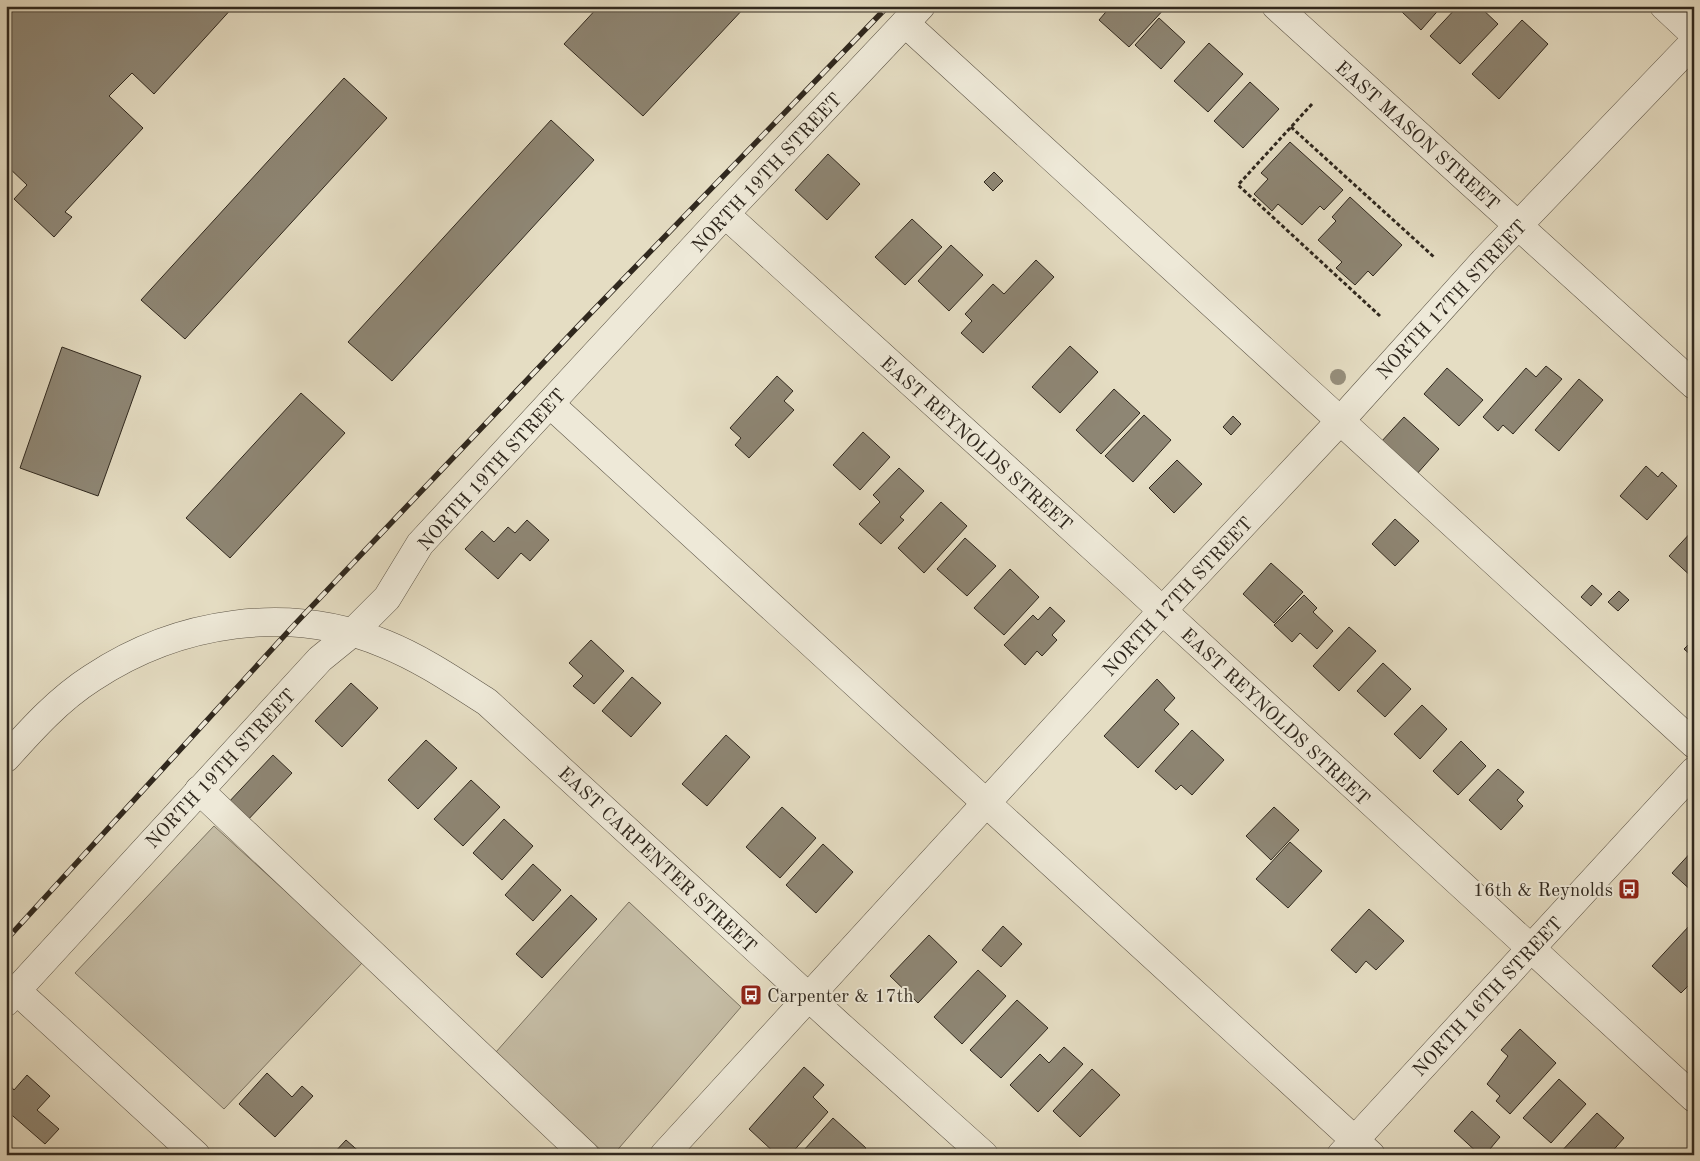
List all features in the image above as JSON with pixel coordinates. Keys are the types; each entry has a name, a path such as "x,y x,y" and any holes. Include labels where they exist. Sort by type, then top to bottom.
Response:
{"street":[{"name":"EAST MASON STREET","path":"1276,6 1694,385"},
{"path":"1664,6 1694,34"},
{"path":"913,15 1340,421 1694,744"},
{"name":"NORTH 19TH STREET","path":"11,997 320,659 352,633 393,590 420,544 725,214 913,15"},
{"name":"NORTH 17TH STREET","path":"664,1155 1518,225 1694,42"},
{"name":"EAST REYNOLDS STREET","path":"725,214 1694,1098"},
{"path":"550,404 987,803 1355,1150"},
{"name":"EAST CARPENTER STREET","path":"6,758 63,700 92,678 130,656 187,634 224,625 262,620 296,623 352,633 384,643 423,661 487,702 808,997 984,1155"},
{"name":"NORTH 16TH STREET","path":"1355,1150 1530,949 1694,771"},
{"path":"199,790 585,1155"},
{"path":"11,997 196,1155"}],"path":[{"path":"1312,104 1238,185 1380,316"},
{"path":"1291,127 1434,257"}],"shaded area":[{"path":"214,826 363,962 224,1109 75,973"},
{"path":"629,902 741,1007 613,1155 606,1155 496,1052"}],"building":[{"path":"6,6 234,6 154,94 132,73 109,96 143,128 65,212 72,217 54,237 14,199 27,185 6,165"},
{"path":"599,6 746,6 643,116 564,44"},
{"path":"1111,6 1167,6 1129,47 1099,20"},
{"path":"1408,6 1442,6 1421,30 1402,12"},
{"path":"1458,6 1479,6 1498,24 1460,64 1430,36"},
{"path":"1159,18 1185,42 1161,69 1135,45"},
{"path":"1522,20 1548,44 1499,99 1472,74"},
{"path":"1209,43 1243,74 1208,112 1174,81"},
{"path":"344,78 387,118 185,339 141,300"},
{"path":"1250,82 1279,109 1243,148 1214,121"},
{"path":"551,120 594,160 392,381 348,342"},
{"path":"1290,142 1343,190 1324,210 1320,206 1302,225 1278,204 1272,211 1254,194 1268,179 1261,173"},
{"path":"828,154 860,184 827,220 795,190"},
{"path":"994,172 1003,181 993,191 984,182"},
{"path":"1350,197 1402,245 1373,276 1368,271 1355,285 1336,268 1342,262 1318,240 1336,221 1332,217"},
{"path":"912,219 942,247 905,285 875,257"},
{"path":"951,245 983,275 949,311 918,281"},
{"path":"1036,260 1054,277 983,353 961,333 972,321 965,314 993,284 1004,294"},
{"path":"1070,346 1098,372 1060,413 1032,387"},
{"path":"62,347 141,376 98,496 20,468"},
{"path":"1546,366 1562,379 1513,434 1503,425 1498,431 1483,417 1526,368 1536,377"},
{"path":"1447,368 1483,400 1459,426 1424,394"},
{"path":"777,376 793,391 784,401 794,410 749,458 735,445 741,438 730,428"},
{"path":"1579,379 1603,400 1559,451 1535,430"},
{"path":"1114,389 1140,413 1101,454 1076,430"},
{"path":"301,393 345,433 230,558 186,518"},
{"path":"1144,415 1171,440 1133,482 1105,456"},
{"path":"1233,416 1241,424 1231,435 1223,427"},
{"path":"1404,417 1439,449 1416,475 1380,443"},
{"path":"863,432 890,457 860,490 833,465"},
{"path":"1177,460 1202,484 1174,513 1149,488"},
{"path":"1646,466 1658,477 1662,472 1677,486 1647,520 1620,496"},
{"path":"899,468 924,491 900,517 904,520 881,544 859,524 880,502 873,495"},
{"path":"941,502 967,526 924,573 898,548"},
{"path":"1395,519 1419,541 1395,566 1372,544"},
{"path":"527,520 549,540 530,561 521,553 498,579 465,549 482,531 494,542 508,527 515,533"},
{"path":"1694,529 1694,579 1669,556"},
{"path":"965,538 996,566 967,596 937,569"},
{"path":"1271,563 1303,592 1274,623 1243,594"},
{"path":"1010,569 1039,597 1004,635 974,608"},
{"path":"1592,585 1602,594 1591,606 1581,597"},
{"path":"1619,591 1629,600 1618,611 1608,602"},
{"path":"1304,595 1317,608 1313,612 1333,631 1317,649 1300,633 1292,642 1274,625"},
{"path":"1050,607 1065,621 1052,635 1057,640 1042,656 1037,651 1025,665 1004,645 1033,615 1038,620"},
{"path":"1349,627 1376,651 1339,691 1313,666"},
{"path":"1694,639 1694,656 1693,657 1684,649"},
{"path":"591,640 624,671 594,704 573,686 583,676 569,663"},
{"path":"1383,663 1411,689 1385,717 1357,691"},
{"path":"632,677 661,703 631,737 602,711"},
{"path":"1157,679 1175,698 1164,710 1179,724 1138,768 1104,736"},
{"path":"351,683 378,708 342,747 315,721"},
{"path":"1422,705 1447,729 1420,759 1394,734"},
{"path":"1192,730 1224,760 1192,795 1181,785 1176,790 1155,771"},
{"path":"726,735 750,757 707,806 682,784"},
{"path":"426,740 457,768 418,809 388,780"},
{"path":"1461,741 1486,766 1458,795 1433,771"},
{"path":"273,755 292,773 245,823 226,805"},
{"path":"1498,769 1524,792 1517,800 1523,806 1501,830 1469,800"},
{"path":"471,780 500,807 463,846 434,819"},
{"path":"782,807 816,838 780,878 746,847"},
{"path":"1274,807 1299,830 1271,860 1246,836"},
{"path":"504,819 533,846 502,880 473,853"},
{"path":"1290,842 1322,871 1288,908 1256,879"},
{"path":"823,844 853,872 816,913 786,885"},
{"path":"1694,849 1694,893 1672,873"},
{"path":"533,864 561,890 533,921 505,895"},
{"path":"571,895 597,919 542,978 516,954"},
{"path":"1369,909 1404,941 1376,970 1366,961 1356,973 1331,950"},
{"path":"1690,925 1694,928 1694,980 1681,993 1652,966"},
{"path":"1003,926 1022,944 1001,967 982,950"},
{"path":"929,935 957,962 918,1003 890,976"},
{"path":"978,970 1006,996 962,1044 934,1017"},
{"path":"1017,1000 1048,1028 1001,1078 970,1050"},
{"path":"1520,1029 1556,1063 1510,1114 1496,1101 1500,1096 1487,1084 1508,1056 1501,1050"},
{"path":"1064,1047 1083,1064 1038,1112 1010,1085 1040,1054 1049,1063"},
{"path":"804,1067 824,1085 813,1097 828,1112 790,1155 777,1155 749,1129"},
{"path":"1092,1069 1120,1095 1080,1137 1053,1111"},
{"path":"267,1073 292,1097 302,1086 313,1096 275,1137 239,1104"},
{"path":"27,1075 50,1096 37,1110 59,1129 45,1144 6,1110 6,1087 9,1084 14,1090"},
{"path":"1559,1079 1586,1104 1551,1143 1523,1118"},
{"path":"1472,1111 1500,1137 1485,1155 1480,1155 1454,1131"},
{"path":"1597,1113 1624,1138 1609,1155 1558,1155"},
{"path":"833,1118 866,1148 860,1155 808,1155 804,1150"},
{"path":"346,1140 363,1155 332,1155"}],"railway":[{"path":"6,940 296,623 585,319 888,6"}],"place":[{"name":"16th & Reynolds","path":"1629,889"},
{"name":"Carpenter & 17th","path":"751,995"}]}
